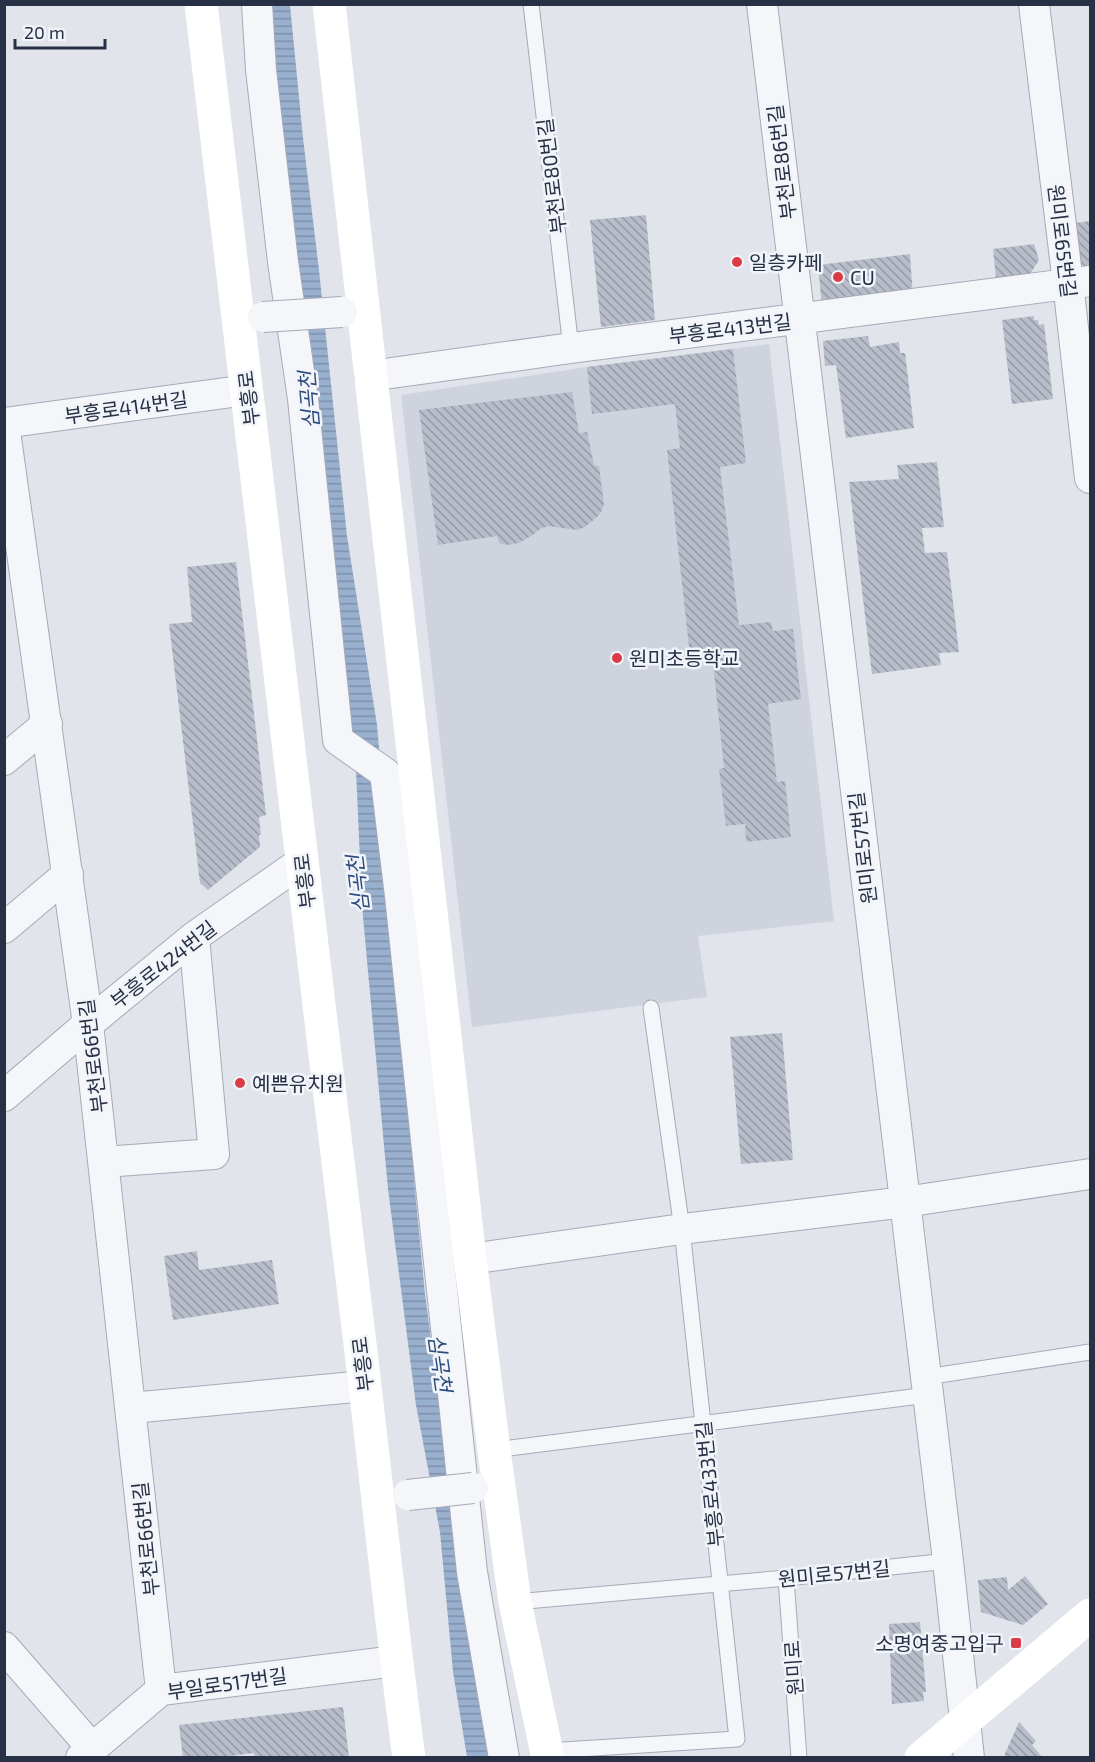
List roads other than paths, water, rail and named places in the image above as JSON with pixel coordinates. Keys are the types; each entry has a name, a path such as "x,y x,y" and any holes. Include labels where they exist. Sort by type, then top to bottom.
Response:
{"street":[{"name":"부흥로","path":"201,4 251,318 247,390 301,862 365,1386 393,1497 396,1661 409,1758"},
{"path":"257,4 261,70 283,262 303,399 338,740 385,773 472,1572 504,1758"},
{"path":"329,4 352,311 370,376 470,1259 494,1450 485,1486 515,1602 548,1755"},
{"name":"부천로86번길","path":"762,4 799,319"},
{"name":"원미로65번길","path":"1034,4 1079,282 1090,478"},
{"name":"부흥로413번길","path":"370,376 1079,282"},
{"path":"251,318 352,311"},
{"name":"원미로57번길","path":"799,319 948,1561 965,1720"},
{"name":"부흥로414번길","path":"4,424 247,390"},
{"name":"부천로66번길","path":"4,424 88,1024 161,1690"},
{"path":"4,760 47,724"},
{"name":"부흥로424번길","path":"4,1096 194,937 301,862"},
{"path":"4,928 68,874"},
{"path":"104,1162 214,1154 194,937"},
{"path":"470,1259 682,1229 905,1202 1090,1174"},
{"path":"131,1408 365,1386"},
{"path":"393,1497 485,1486"},
{"path":"921,1758 1090,1615"},
{"path":"4,1647 87,1753"},
{"name":"부일로517번길","path":"87,1753 161,1690 396,1661"},
{"path":"965,1720 969,1758"}],"lane":[{"name":"부천로80번길","path":"531,4 571,348"},
{"name":"부흥로433번길","path":"548,1755 737,1739 682,1229 651,1008"},
{"path":"494,1450 703,1424 927,1386 1090,1352"},
{"name":"원미로57번길","path":"720,1583 948,1561"},
{"name":"원미로","path":"786,1578 799,1758"},
{"path":"515,1602 720,1583"}],"water":[{"path":"264,5 290,5 347,536 377,725 414,1098 414,1180 425,1294 443,1430 495,1757 467,1757 453,1672 440,1532 416,1405 388,1189 362,906 355,747 327,568"}],"place":[{"name":"일층카페","path":"737,262"},
{"name":"CU","path":"838,277"},
{"name":"원미초등학교","path":"617,658"},
{"name":"예쁜유치원","path":"240,1083"},
{"name":"소명여중고입구","path":"1016,1643"}],"water label":[{"name":"심곡천","path":"308,400"},
{"name":"심곡천","path":"357,884"},
{"name":"심곡천","path":"441,1363"}]}
